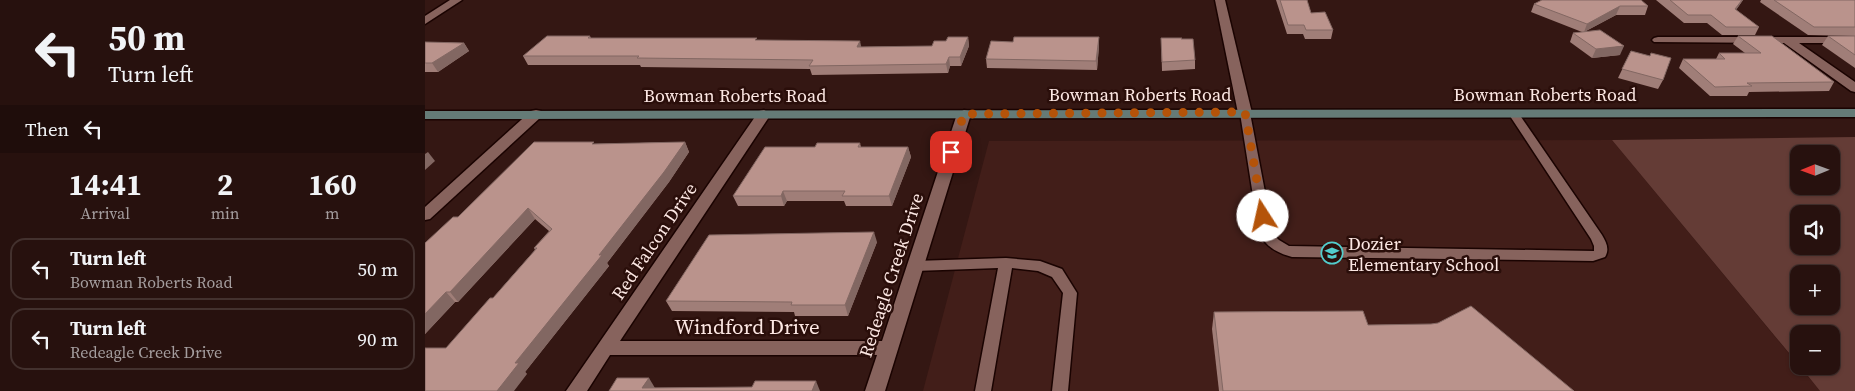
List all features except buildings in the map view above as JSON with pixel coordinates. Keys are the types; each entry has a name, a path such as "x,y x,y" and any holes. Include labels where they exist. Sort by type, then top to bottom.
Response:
{"street":[{"path":"425,21 457,0"},
{"path":"1220,0 1245,112"},
{"path":"1658,40 1855,40"},
{"path":"1787,40 1855,88"},
{"name":"Bowman Roberts Road","path":"425,115 1855,112"},
{"path":"425,215 536,114"},
{"name":"Red Falcon Drive","path":"576,391 765,114"},
{"name":"Redeagle Creek Drive","path":"875,391 964,114"},
{"name":"Windford Drive","path":"605,348 889,348"}],"lane":[{"path":"1245,112 1266,234 1270,241 1279,248 1292,252 1583,256 1600,254 1601,246 1597,238 1513,113"},
{"path":"983,391 1006,263"},
{"path":"915,266 1006,263 1040,266 1057,273 1070,293 1061,391"}],"shaded area":[{"path":"1855,137 1855,391 1820,391 1807,375 1840,375 1840,325 1790,325 1790,354 1612,140"},
{"name":"Dozier Elementary School","path":"1612,140 1790,355 1790,375 1807,375 1820,391 923,391 989,141"}],"place":[{"name":"Dozier Elementary School","path":"1332,253"}],"route":[{"path":"951,152 964,114 1245,112 1263,216"}]}
